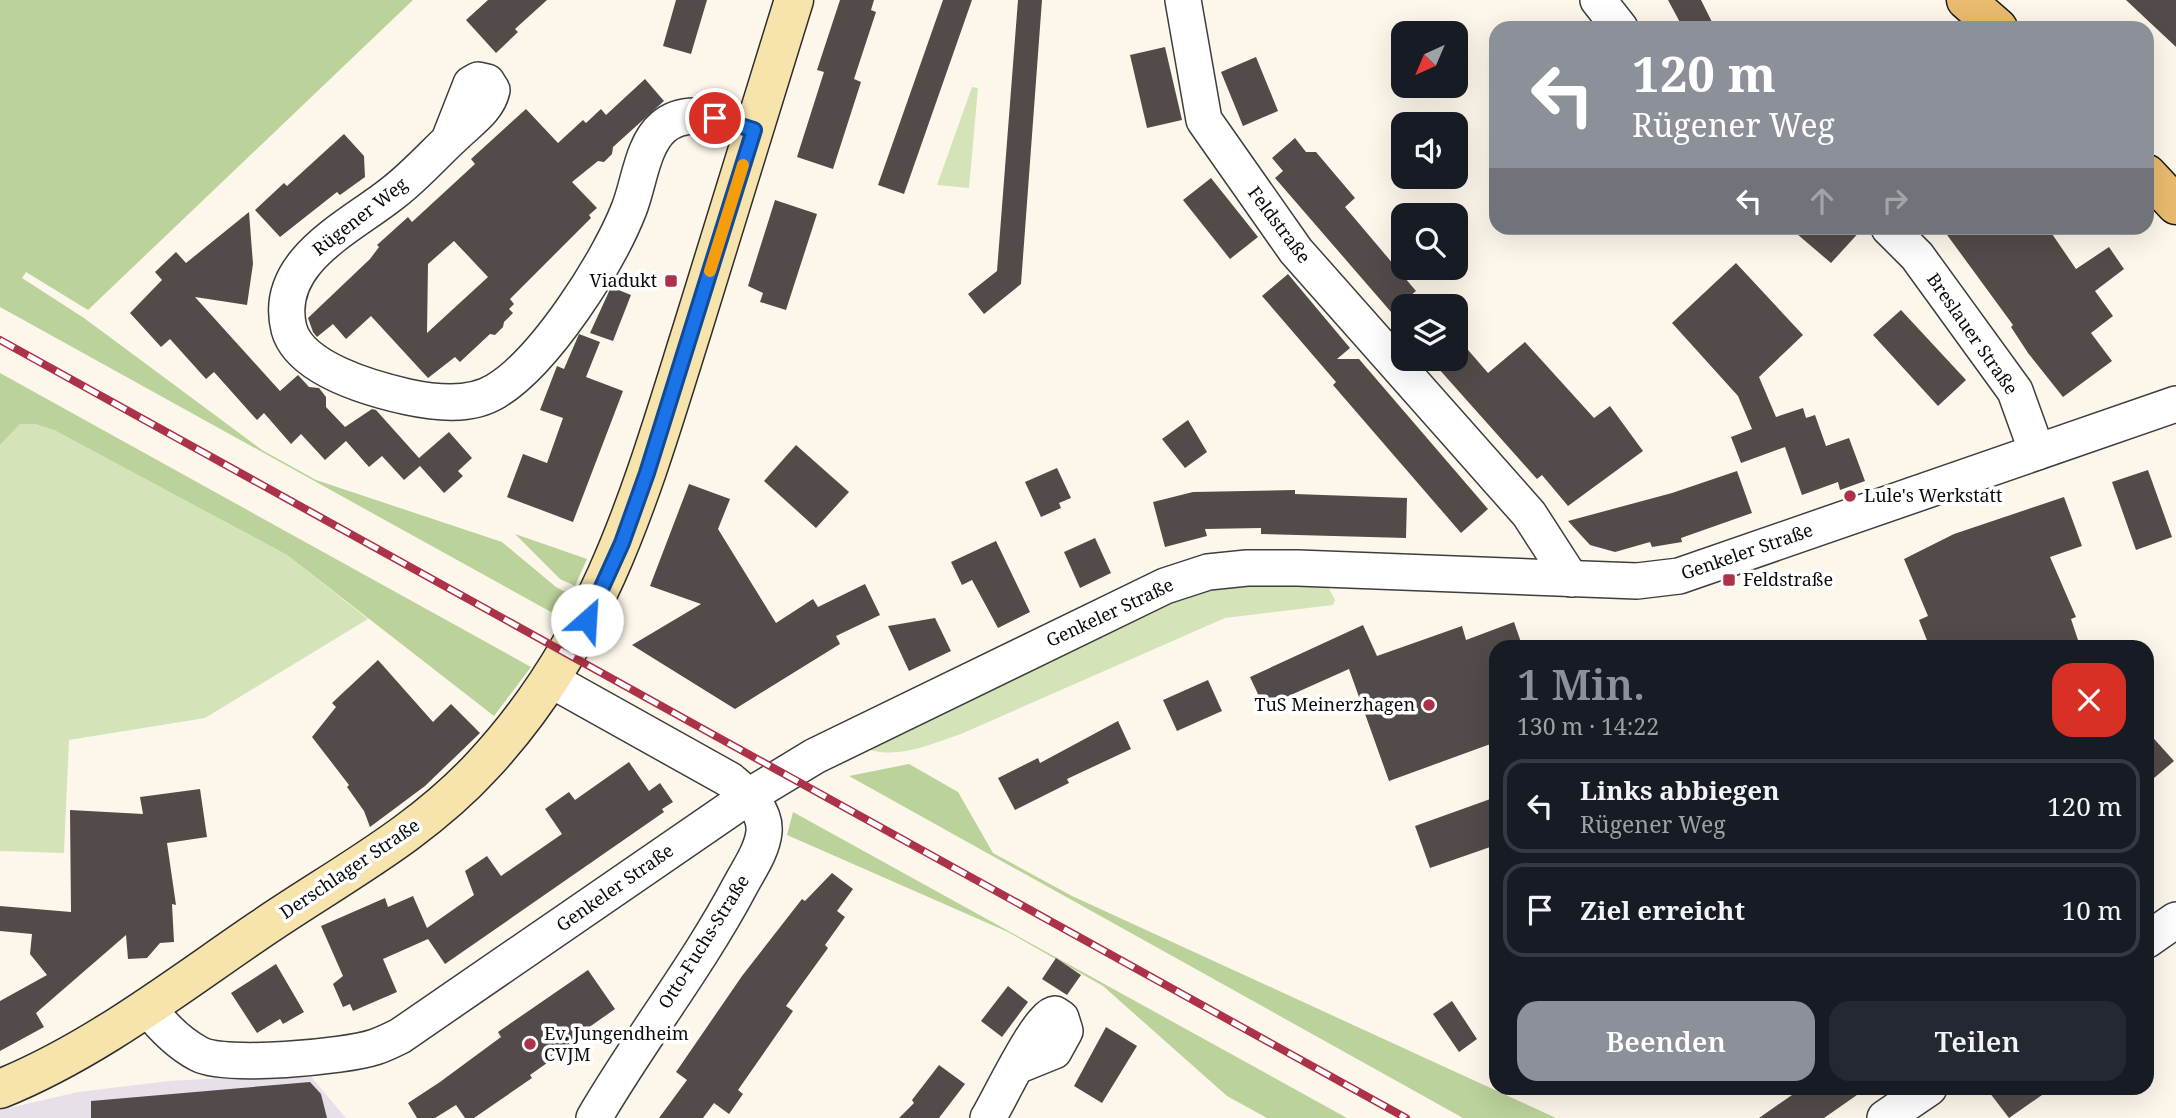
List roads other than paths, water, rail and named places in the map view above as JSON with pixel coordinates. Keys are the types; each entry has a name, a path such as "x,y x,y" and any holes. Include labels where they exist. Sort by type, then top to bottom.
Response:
{"main road":[{"name":"Derschlager Straße","path":"0,1089 90,1044 288,911 394,844 437,810 481,768 517,727 551,680 597,600 630,519 794,0"},
{"path":"1966,0 1990,21"}],"street":[{"name":"Feldstraße","path":"1184,0 1203,120 1296,251 1529,514 1571,579"},
{"path":"1598,0 1614,21"},
{"name":"Rügener Weg","path":"449,141 397,190 315,250 298,271 289,292 286,316 291,334 300,349 325,369 400,395 428,401 463,402 494,393 515,376 545,345 579,299 628,211 653,138 664,125 689,116 715,118 754,130"},
{"name":"Breslauer Straße","path":"1896,235 1917,256 2015,391 2037,452"},
{"name":"Genkeler Straße","path":"147,1007 161,1026 200,1055 222,1060 249,1061 374,1047 400,1036 749,796 872,726 1127,602 1208,572 1247,568 1298,568 1637,581 1679,576 2176,404"},
{"path":"551,680 730,780 749,796"},
{"name":"Otto-Fuchs-Straße","path":"594,1118 624,1066 723,918 758,852 764,830 760,812 749,796"},
{"path":"2154,935 2176,920"},
{"path":"988,1118 1017,1066"},
{"path":"1885,1118 1919,1095"}],"railway":[{"path":"0,340 1406,1118"}],"place":[{"name":"Viadukt","path":"671,281"},
{"name":"Lule's Werkstatt","path":"1850,496"},
{"name":"Feldstraße","path":"1729,580"},
{"name":"TuS Meinerzhagen","path":"1429,705"},
{"name":"Ev. Jungendheim CVJM","path":"530,1044"}]}
